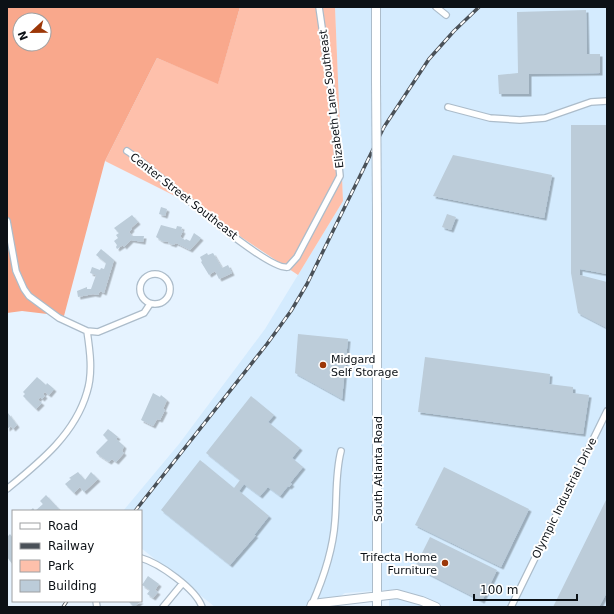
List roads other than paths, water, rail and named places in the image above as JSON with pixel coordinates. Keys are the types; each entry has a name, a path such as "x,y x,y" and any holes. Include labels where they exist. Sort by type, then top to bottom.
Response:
{"main road":[{"name":"South Atlanta Road","path":"376,7 377,607"},
{"path":"311,605 397,594 422,601 436,607"}],"street":[{"name":"Elizabeth Lane Southeast","path":"281,267 288,267 297,256 340,176 331,89 319,7"},
{"path":"436,7 446,16"},
{"path":"448,107 490,118 520,120 545,118 566,112 591,102 607,101"},
{"name":"Center Street Southeast","path":"128,152 193,206 281,267"},
{"path":"7,221 16,271 24,289 29,296 48,310 87,331 98,332 144,313 150,304"},
{"path":"152,274 162,275 170,286 170,295 162,303 150,304 141,296 140,287 142,281 152,274"},
{"path":"7,489 54,448 75,421 88,392 90,376 87,331"},
{"name":"Olympic Industrial Drive","path":"511,607 607,411"},
{"path":"311,605 324,576 334,538 337,472 340,451"},
{"path":"142,559 162,569 182,584 197,597 202,607"},
{"path":"163,607 182,584"}],"railway":[{"path":"136,510 267,344 291,311 307,284 384,127 429,59 454,31 479,7"},
{"path":"63,607 66,602"}],"place":[{"name":"Midgard Self Storage","path":"323,365"},
{"name":"Trifecta Home Furniture","path":"445,563"}]}
